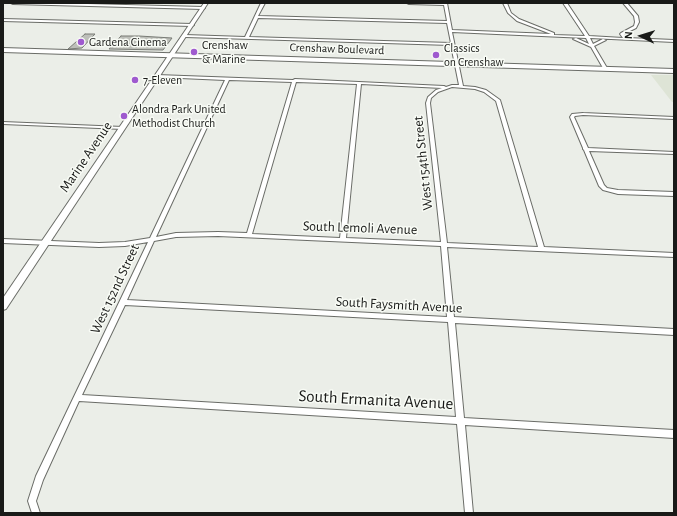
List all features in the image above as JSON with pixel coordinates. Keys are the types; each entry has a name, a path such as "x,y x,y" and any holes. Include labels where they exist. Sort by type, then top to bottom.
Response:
{"main road":[{"name":"Marine Avenue","path":"3,306 205,5"},
{"name":"Crenshaw Boulevard","path":"3,50 673,70"}],"street":[{"path":"13,3 205,5"},
{"path":"247,37 263,3"},
{"path":"409,3 445,4 461,86"},
{"path":"505,3 510,13 518,20 556,36"},
{"path":"565,3 606,68"},
{"path":"626,3 636,16 637,22 635,27 622,34 626,39"},
{"path":"256,17 449,22"},
{"path":"3,20 192,25"},
{"path":"450,31 674,41"},
{"path":"584,32 604,38"},
{"path":"185,36 453,44"},
{"path":"568,36 592,46"},
{"path":"592,46 600,41 610,38"},
{"path":"158,76 359,82 444,88 461,86 485,91 498,100 541,248"},
{"name":"West 152nd Street","path":"35,512 32,501 39,479 228,78"},
{"path":"249,235 295,80"},
{"path":"343,240 359,82"},
{"name":"West 154th Street","path":"444,88 432,94 428,103 444,244 469,513"},
{"path":"674,118 578,114 572,117 572,121 602,186 611,191 674,194"},
{"path":"3,123 123,128"},
{"path":"586,149 674,153"},
{"name":"South Lemoli Avenue","path":"3,241 99,245 125,244 152,239 205,234 674,255"},
{"name":"South Faysmith Avenue","path":"123,302 674,332"},
{"name":"South Ermanita Avenue","path":"77,398 674,434"}],"shaded area":[{"path":"651,75 674,75 674,102 672,102"}],"building":[{"name":"Gardena Cinema","path":"85,34 95,34 82,48 68,49"},
{"path":"121,36 172,38 163,50 109,49"}],"place":[{"name":"Gardena Cinema","path":"81,42"},
{"name":"Crenshaw & Marine","path":"194,52"},
{"name":"Classics on Crenshaw","path":"436,55"},
{"name":"7-Eleven","path":"135,80"},
{"name":"Alondra Park United Methodist Church","path":"124,116"}]}
